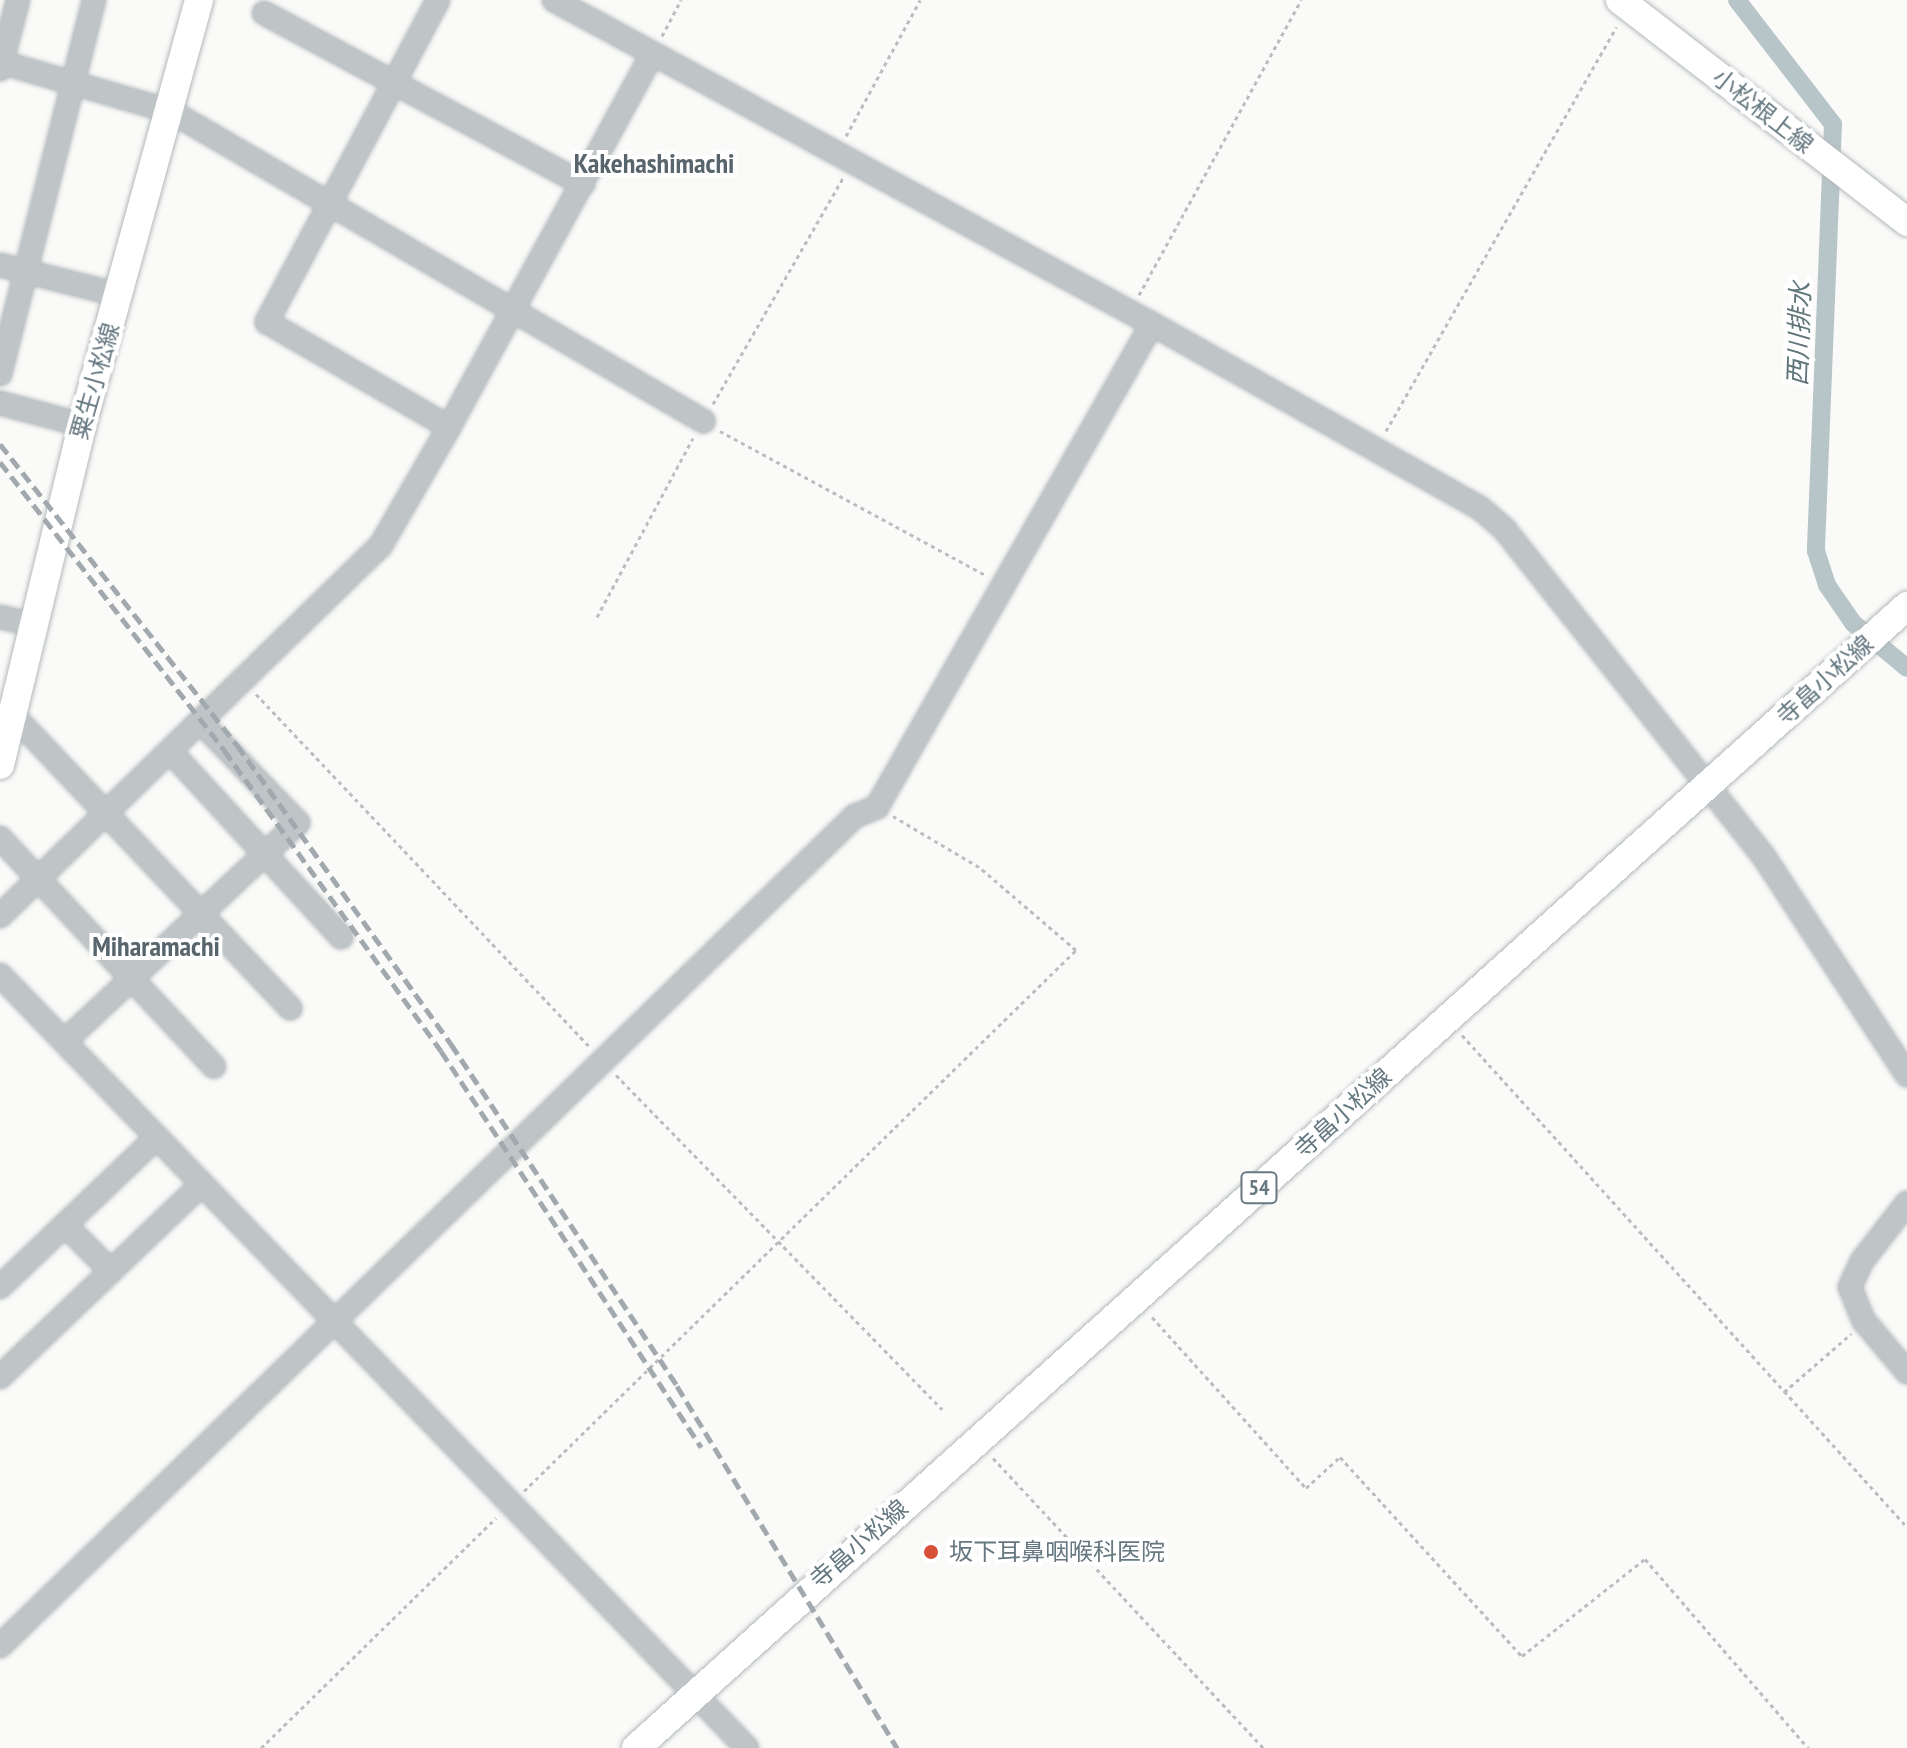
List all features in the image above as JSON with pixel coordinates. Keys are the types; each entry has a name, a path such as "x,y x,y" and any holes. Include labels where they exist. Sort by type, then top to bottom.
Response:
{"main road":[{"name":"粟生小松線","path":"0,765 82,425 199,0"},
{"name":"小松根上線","path":"1624,3 1903,219"},
{"name":"寺畠小松線","path":"636,1748 693,1693 1907,606"}],"street":[{"path":"18,0 1,64 170,111 329,205 516,309 703,421"},
{"path":"0,374 94,0"},
{"path":"438,0 267,322 449,427"},
{"path":"554,0 1152,324 1480,508 1505,530 1764,857 1907,1075"},
{"path":"264,13 583,184"},
{"path":"0,916 381,545 516,309 652,54"},
{"path":"0,265 119,295"},
{"path":"0,1646 855,816 877,807 1001,584 1152,324"},
{"path":"0,403 82,425"},
{"path":"0,617 34,625"},
{"path":"12,714 290,1008"},
{"path":"66,1040 298,823 200,721"},
{"path":"170,751 341,937"},
{"path":"0,838 214,1067"},
{"path":"0,975 747,1748"},
{"path":"0,1287 157,1137"},
{"path":"0,1377 202,1184"},
{"path":"1907,1203 1862,1261 1850,1287 1864,1321 1907,1372"},
{"path":"65,1225 111,1271"}],"path":[{"path":"652,54 681,0"},
{"path":"597,617 845,157 920,0"},
{"path":"1130,312 1301,0"},
{"path":"1375,450 1624,3"},
{"path":"703,421 1001,584"},
{"path":"261,1748 1076,950 979,867 877,807"},
{"path":"1448,1019 1907,1527"},
{"path":"1136,1299 1306,1488 1340,1457 1522,1656 1645,1559 1808,1748"},
{"path":"1784,1392 1864,1321"},
{"path":"977,1440 1263,1748"}],"waterway":[{"name":"西川排水","path":"1737,0 1833,124 1816,551 1827,585 1853,623 1907,668"}],"railway":[{"path":"0,444 237,745 451,1044 677,1386 897,1748"},
{"path":"0,462 224,750 441,1051 701,1447"}],"place":[{"name":"坂下耳鼻咽喉科医院","path":"931,1552"}],"district":[{"name":"Kakehashimachi","path":"654,163"},
{"name":"Miharamachi","path":"156,946"}]}
